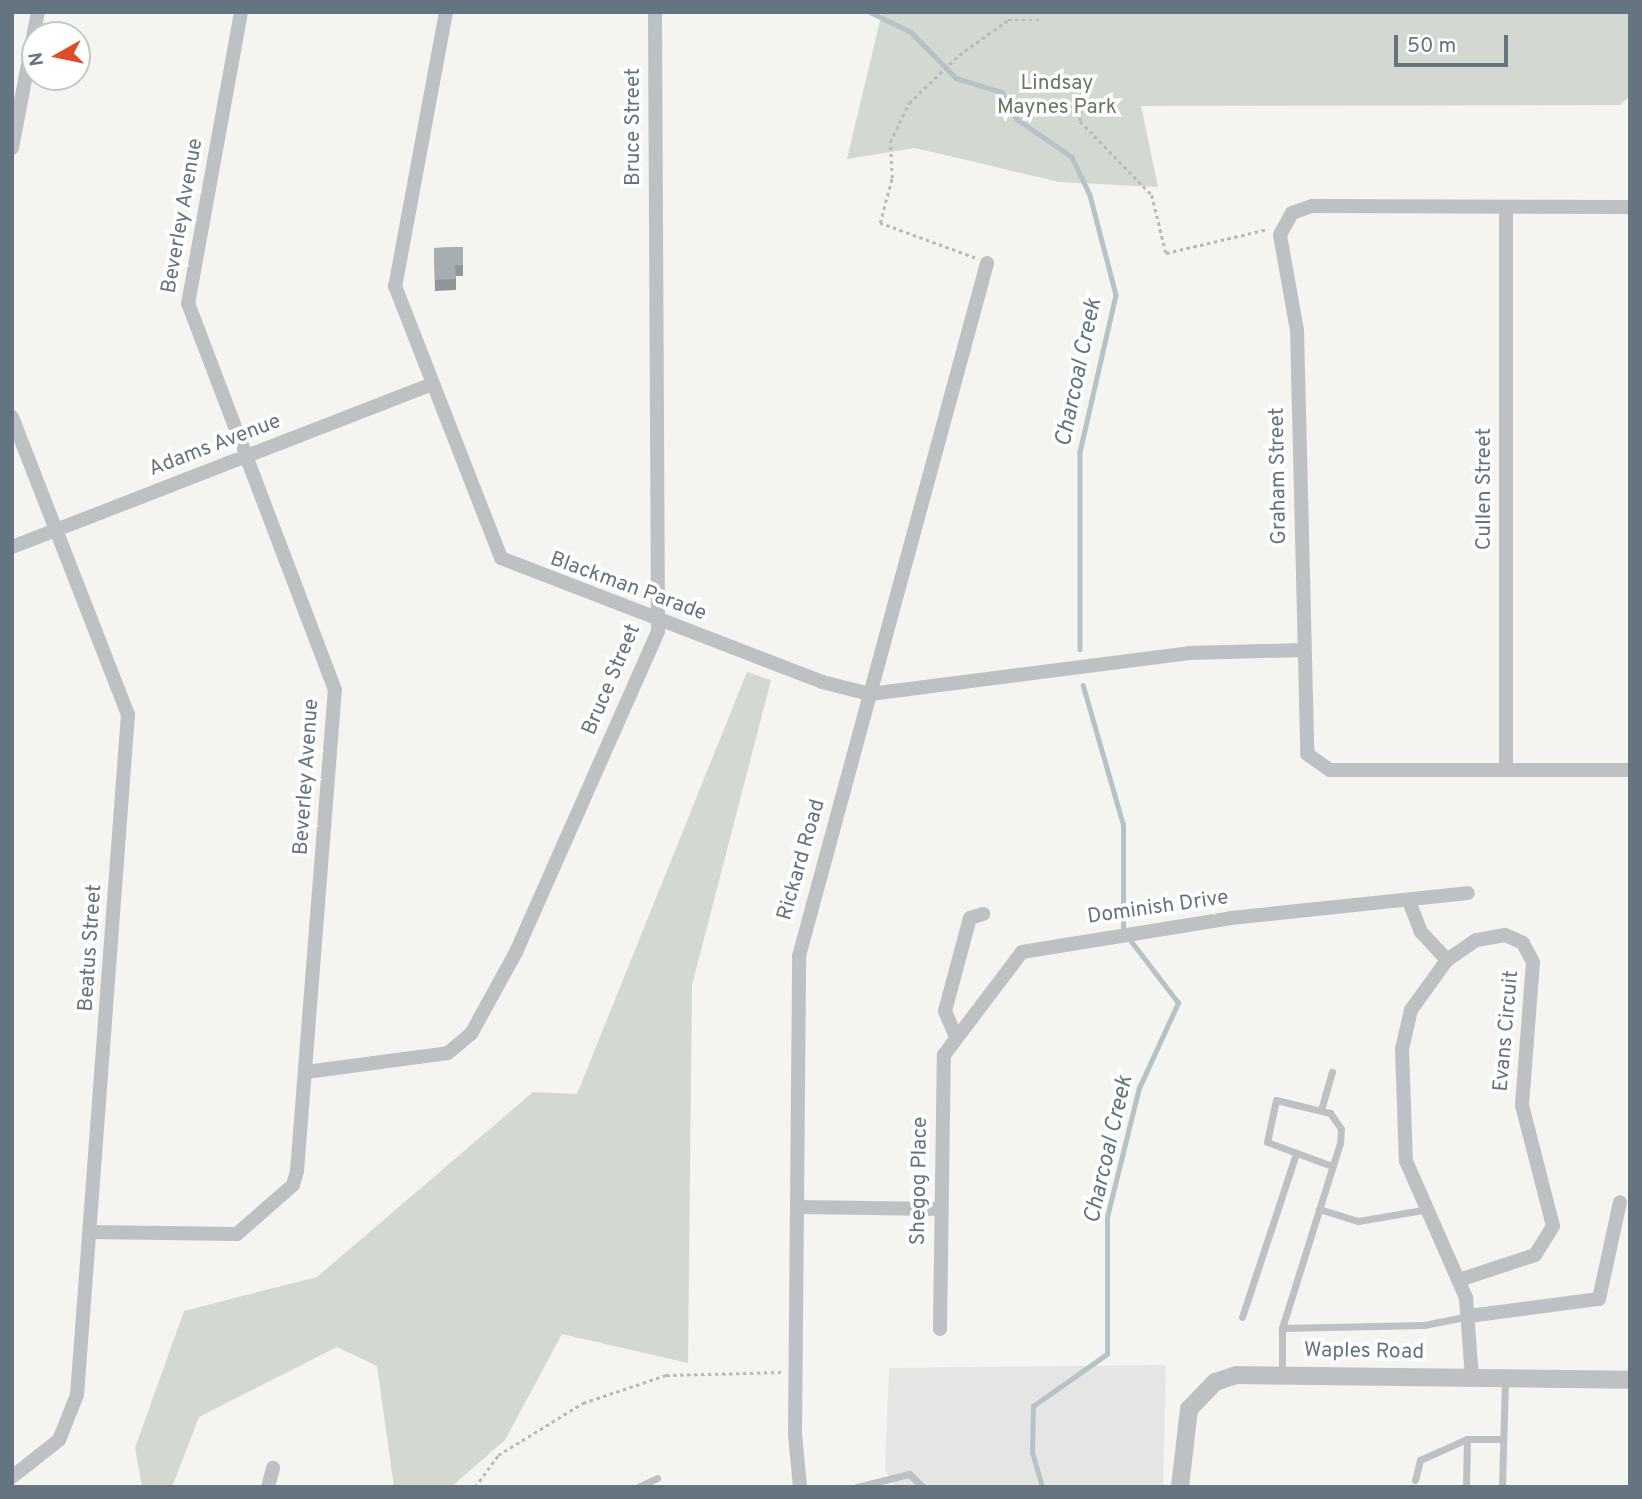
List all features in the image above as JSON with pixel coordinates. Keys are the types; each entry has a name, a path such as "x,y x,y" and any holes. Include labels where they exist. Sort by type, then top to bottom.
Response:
{"street":[{"path":"12,148 38,12"},
{"name":"Beverley Avenue","path":"90,1232 247,1231 293,1185 306,1072 335,697 188,304 241,12"},
{"name":"Blackman Parade","path":"446,12 395,286 501,558 660,621 870,694 1189,653 1303,650"},
{"name":"Bruce Street","path":"306,1072 448,1053 471,1034 516,952 660,621 655,12"},
{"path":"1282,226 1292,213 1312,206 1630,207"},
{"name":"Cullen Street","path":"1506,208 1506,769"},
{"name":"Graham Street","path":"1282,226 1297,330 1305,743 1321,768 1630,770"},
{"name":"Rickard Road","path":"800,1487 796,1372 799,956 987,263"},
{"name":"Adams Avenue","path":"12,547 433,384"},
{"name":"Beatus Street","path":"12,417 128,713 90,1232 70,1420 47,1455 12,1477"},
{"name":"Dominish Drive","path":"957,1037 1022,952 1157,928 1468,893"},
{"path":"1409,901 1421,932 1447,960"},
{"path":"957,1037 945,1011 970,918 983,914"},
{"name":"Evans Circuit","path":"1459,1280 1535,1255 1549,1242 1553,1226 1522,1104 1533,962 1522,943 1495,934 1447,960 1411,1010 1402,1049 1404,1145 1423,1210 1459,1280 1469,1316 1472,1377"},
{"name":"Shegog Place","path":"940,1329 944,1055 957,1037"},
{"path":"1469,1316 1599,1299 1620,1202"},
{"path":"798,1207 940,1209"},
{"name":"Waples Road","path":"1180,1487 1181,1432 1196,1400 1226,1377 1282,1374 1630,1380"},
{"path":"268,1487 273,1468"}],"lane":[{"path":"1321,1110 1332,1072"},
{"path":"1282,1374 1282,1328 1332,1166 1341,1129 1321,1110 1287,1098 1275,1102 1265,1138 1296,1154 1332,1166"},
{"path":"1242,1317 1296,1154"},
{"path":"1319,1209 1358,1222 1423,1210"},
{"path":"1282,1328 1424,1325 1469,1316"},
{"path":"1502,1487 1505,1377"},
{"path":"1415,1480 1420,1460 1467,1439 1503,1439"},
{"path":"1466,1487 1467,1439"},
{"path":"858,1487 909,1474 923,1487"},
{"path":"638,1487 657,1478"}],"path":[{"path":"987,263 880,223 892,178 890,142 909,103 959,55 1008,20 1044,20"},
{"path":"1083,76 1080,121 1152,195 1166,253 1282,226"},
{"path":"475,1487 498,1455 595,1399 687,1372 796,1372"}],"shaded area":[{"path":"1166,1365 1163,1487 895,1487 885,1470 889,1368"}],"green space":[{"name":"Lindsay Maynes Park","path":"882,12 1630,12 1630,96 1620,105 1141,106 1158,187 1059,182 915,148 847,159"},
{"path":"747,672 771,680 692,985 688,1363 562,1334 505,1440 451,1487 394,1487 377,1366 337,1347 199,1417 172,1487 142,1487 135,1448 184,1311 317,1277 533,1092 577,1094"}],"building":[{"path":"463,247 463,265 455,265 456,279 435,280 434,248"}],"waterway":[{"name":"Charcoal Creek","path":"870,12 911,32 956,78 1002,92 1017,119 1072,157 1090,195 1116,295 1080,452 1080,649"},
{"name":"Charcoal Creek","path":"1042,1487 1032,1453 1033,1406 1107,1354 1107,1217 1139,1088 1178,1003 1123,931 1123,825 1083,686"}]}
